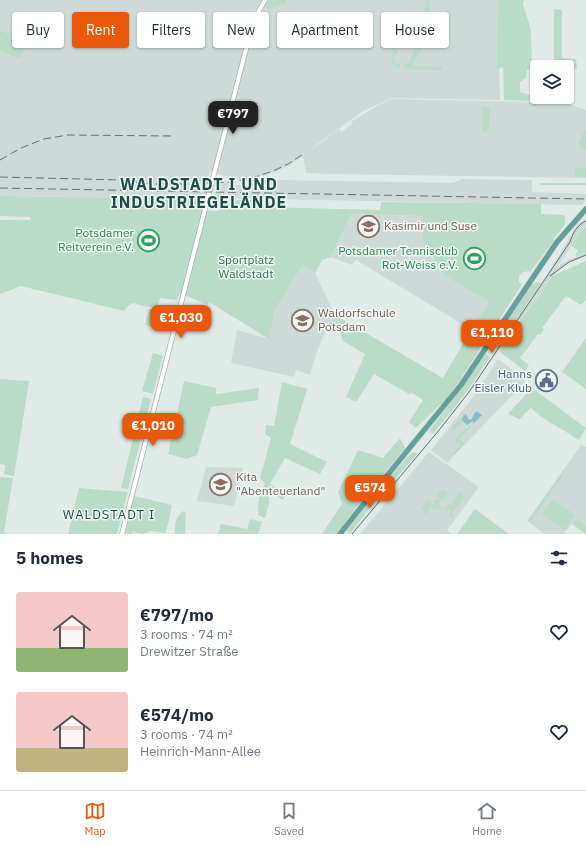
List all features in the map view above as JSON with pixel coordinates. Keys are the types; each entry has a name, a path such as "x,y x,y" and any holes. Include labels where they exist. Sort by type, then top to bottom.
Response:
{"main road":[{"path":"340,534 462,385 557,242 585,211"}],"street":[{"path":"122,534 255,18 265,0"}],"shaded area":[{"path":"0,0 498,0 500,100 392,98 363,111 320,142 306,154 339,129 342,132 352,124 351,122 377,106 392,99 568,104 586,110 586,178 306,173 303,156 278,171 247,180 234,179 210,171 209,175 205,178 211,179 207,197 204,199 0,196"},
{"path":"219,179 235,185 277,180 453,183 462,179 532,180 532,192 586,194 586,200 582,205 214,198"},
{"path":"351,214 423,216 423,239 445,276 489,302 470,331 454,319 356,260 352,265 331,257"},
{"path":"586,219 586,227 582,230 557,267 586,252 586,256 567,264 552,276 500,352 497,350 559,256 574,229 579,223"},
{"name":"Waldorfschule Potsdam","path":"303,265 315,273 335,315 328,325 316,354 310,375 296,370 294,377 231,363 237,330 269,339 275,309"},
{"path":"498,359 523,377 525,382 447,463 431,450 473,397"},
{"path":"581,445 586,446 586,525 576,518 564,534 545,534 527,521"},
{"path":"429,452 479,487 447,530 452,534 360,534"},
{"name":"Kita \"Abenteuerland\"","path":"206,467 243,468 234,506 197,501"}],"green space":[{"path":"269,0 286,0 286,4 268,9 264,7"},
{"path":"425,0 430,0 429,12 425,12"},
{"path":"498,0 524,0 523,4 531,30 532,60 530,60 530,69 527,70 526,78 520,82 520,92 530,95 530,101 504,100 503,67 497,69"},
{"path":"554,9 562,10 562,58 576,59 577,69 574,68 574,60 554,60"},
{"path":"0,31 8,34 10,31 12,32 12,48 26,48 20,58 6,54 0,50"},
{"path":"392,48 398,49 398,54 394,54 394,59 395,63 400,63 400,68 395,67 392,63"},
{"path":"415,48 421,48 412,66 442,67 442,70 408,69 404,67 404,63 408,63"},
{"path":"482,107 490,107 488,133 482,132"},
{"path":"586,128 585,151 579,146 580,140"},
{"path":"575,168 586,168 586,177 575,176"},
{"path":"540,183 586,183 586,185 540,185"},
{"name":"Sportplatz Waldstadt","path":"0,196 206,199 201,210 218,211 232,200 262,200 264,207 380,210 381,202 541,204 541,214 564,215 565,225 553,239 554,240 531,271 523,272 519,276 519,282 522,284 487,339 484,337 482,340 470,331 489,302 445,276 423,239 423,216 351,214 331,257 322,260 315,273 303,265 275,309 269,339 209,302 208,305 180,293 177,300 160,298 157,308 133,303 124,311 21,286 0,294 0,220 31,220 30,217 0,216"},
{"path":"586,227 586,252 577,256 575,255 578,250 571,246 582,230"},
{"path":"586,261 586,300 581,305 566,296 542,328 544,329 540,335 538,334 520,358 529,365 525,371 500,352 552,276"},
{"path":"536,282 541,283 497,349 495,348 495,344 492,342 529,286"},
{"path":"149,309 160,312 156,328 145,325"},
{"path":"335,315 443,378 467,337 480,347 480,349 450,395 416,428 409,422 423,400 411,392 409,394 374,374 356,402 346,397 365,354 343,341 339,330 328,325"},
{"path":"586,338 586,389 562,372"},
{"path":"153,353 163,356 153,394 142,391"},
{"path":"485,353 490,357 468,390 433,434 429,431 462,388"},
{"path":"0,379 29,381 14,476 4,474 5,465 0,464"},
{"path":"184,381 216,388 216,394 259,388 258,400 211,407 197,455 187,459 168,454"},
{"path":"282,382 307,389 290,444 327,462 320,474 285,458 270,484 286,495 283,500 274,494 269,496 269,503 265,518 258,515 259,498 265,483 260,478 271,438 265,434 266,425 274,426"},
{"path":"532,388 586,428 579,440 540,416 531,408 522,418 519,419 508,414"},
{"path":"143,397 151,399 128,489 121,488"},
{"path":"464,413 466,414 463,418 464,423 455,429 450,430"},
{"path":"474,423 460,439 465,444 454,455 453,454 460,446 454,440 459,434"},
{"path":"400,438 405,448 355,509 337,534 322,534 342,504 338,492 358,450 383,458"},
{"path":"412,452 418,453 369,509 350,534 345,530 365,505"},
{"path":"562,473 563,475 530,522 528,521"},
{"path":"0,477 13,478 4,532 9,534 0,534"},
{"path":"79,488 128,492 117,534 68,534"},
{"path":"442,489 449,494 443,500 436,497"},
{"path":"461,490 461,493 465,496 452,513 454,515 452,517 450,516 450,510 447,510 447,513 444,510 450,503 451,504"},
{"path":"134,496 172,505 165,533 151,531 143,534 132,532 132,534 125,534"},
{"path":"428,499 432,502 427,515 422,510 422,507"},
{"path":"435,499 441,501 439,506 441,508 440,510 436,508 435,510 432,508"},
{"path":"553,499 575,515 564,530 542,514"},
{"path":"475,509 509,534 457,534"},
{"path":"183,511 186,513 185,534 175,534 176,521"},
{"path":"576,518 586,525 586,534 572,524"},
{"path":"250,519 262,522 258,534 218,534 221,524 247,529"}],"water":[{"path":"476,411 482,415 474,423 472,421 467,425 462,420 466,414 468,419 471,420"}],"tram line":[{"path":"352,534 469,392 570,242 572,235 580,225 586,221"},
{"path":"550,276 569,262 586,255"}],"railway":[{"path":"0,160 21,148 44,139 68,135 171,136"},
{"path":"0,177 122,180 150,184 231,182 252,178 273,171 288,164 305,153"},
{"path":"0,188 586,199"}],"place":[{"name":"Kasimir und Suse","path":"368,226"},
{"name":"Potsdamer Reitverein e.V.","path":"149,240"},
{"name":"Potsdamer Tennisclub Rot-Weiss e.V.","path":"474,258"},
{"name":"Waldorfschule Potsdam","path":"302,320"},
{"name":"Hanns Eisler Klub","path":"547,381"},
{"name":"Kita \"Abenteuerland\"","path":"220,484"}],"district":[{"name":"WALDSTADT I UND INDUSTRIEGELÄNDE","path":"199,193"},
{"name":"WALDSTADT I","path":"109,514"}]}
